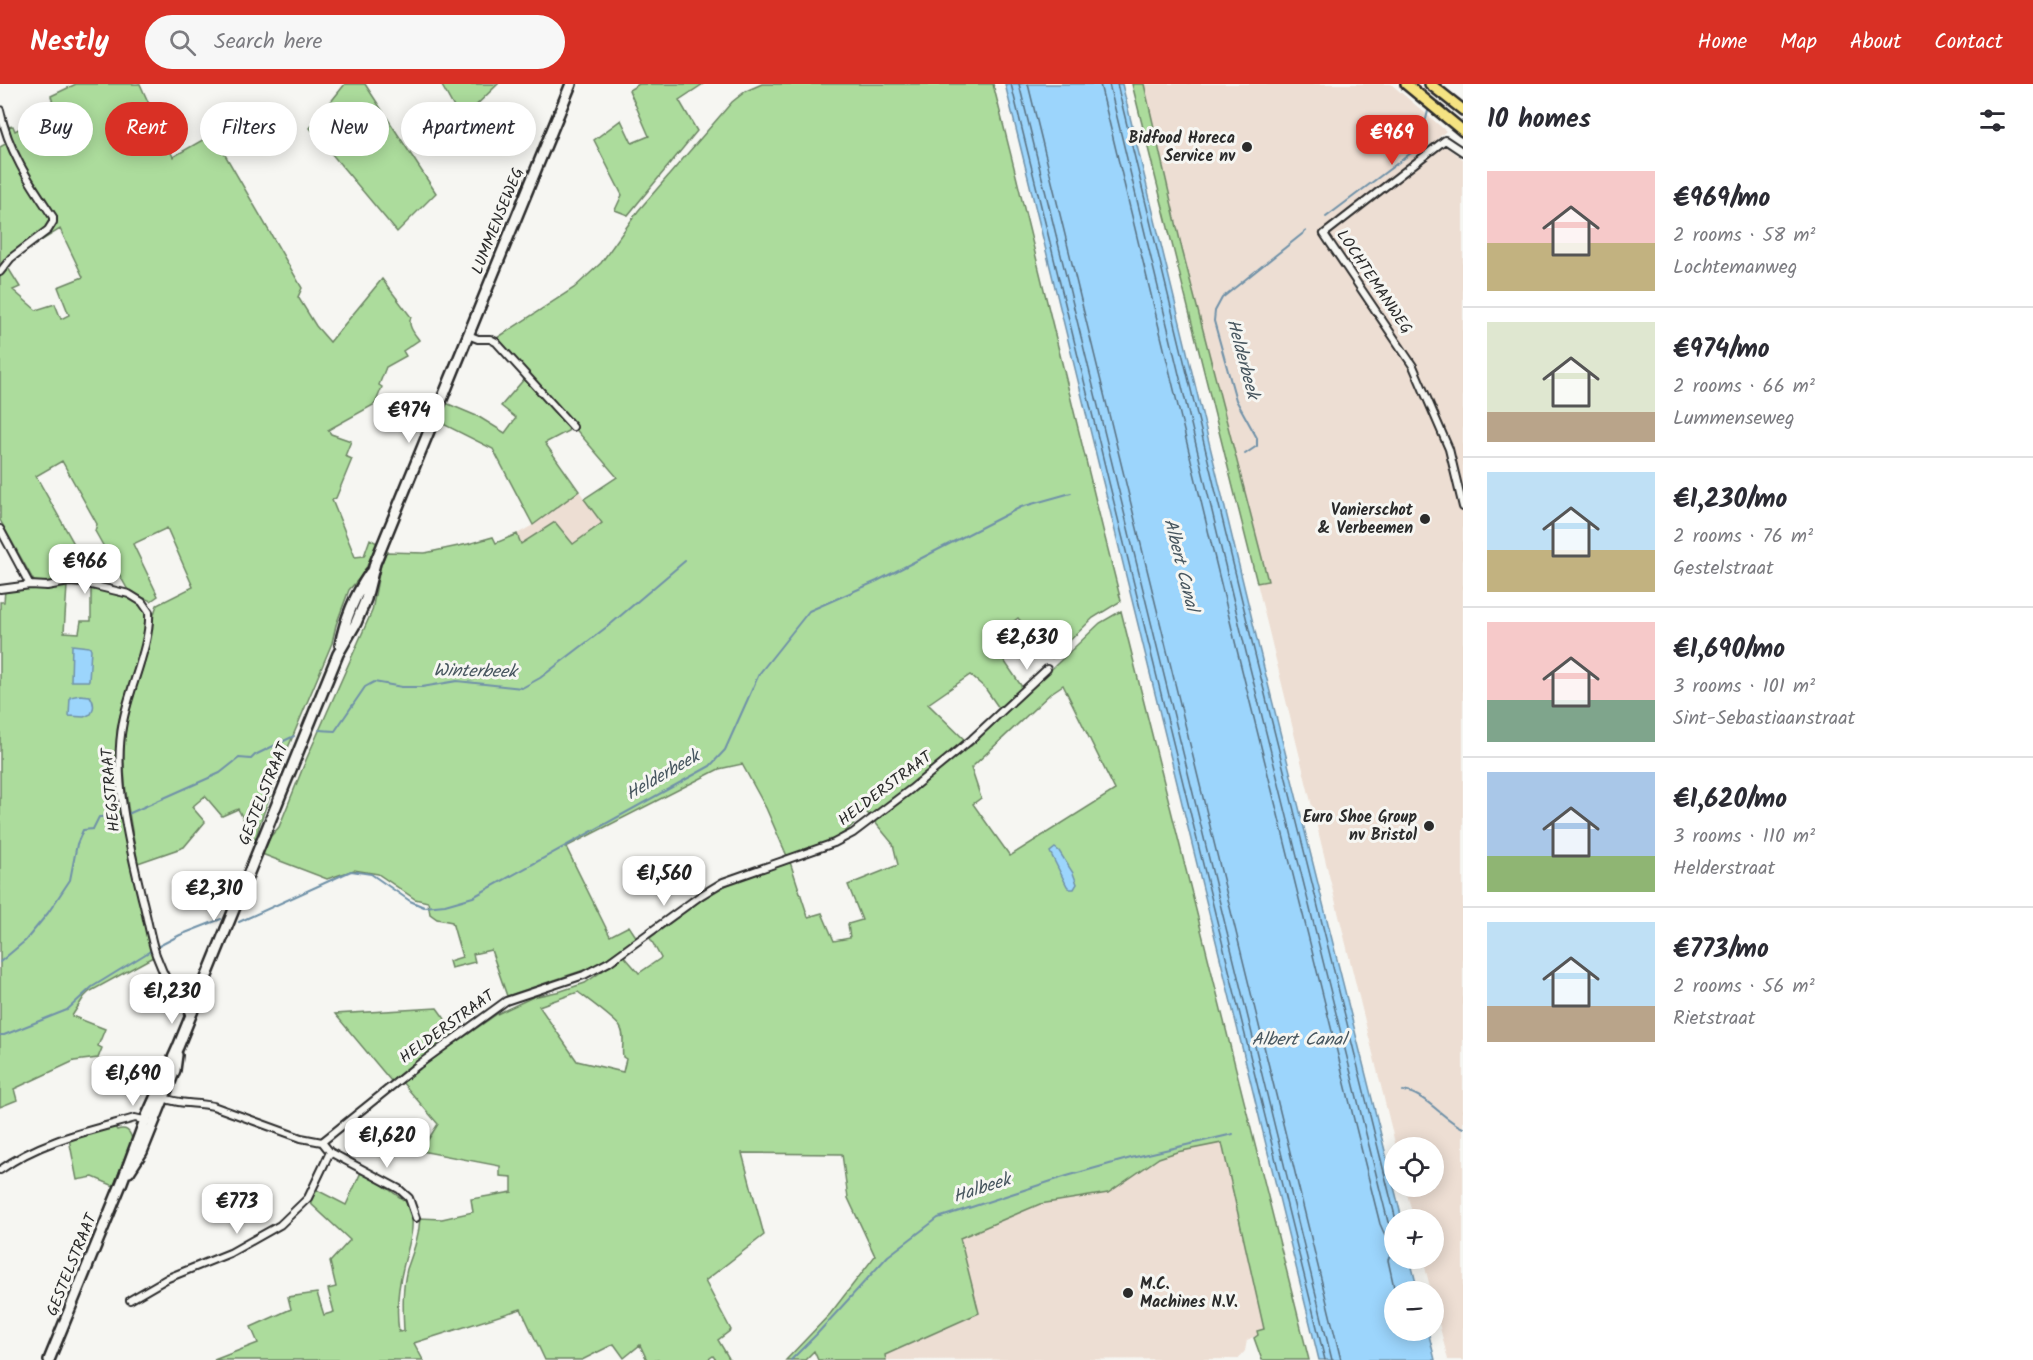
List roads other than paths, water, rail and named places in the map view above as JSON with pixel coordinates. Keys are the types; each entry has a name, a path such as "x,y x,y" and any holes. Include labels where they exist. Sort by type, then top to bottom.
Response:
{"main road":[{"name":"LUMMENSEWEG","path":"374,565 571,84"},
{"path":"1406,84 1463,131"},
{"path":"1430,84 1463,110"},
{"name":"GESTELSTRAAT","path":"49,1360 122,1182 150,1122 191,1013 338,654 346,620 374,565"}],"street":[{"path":"0,110 3,128 11,147 27,179 53,217 48,230 11,258 0,272"},
{"name":"LOCHTEMANWEG","path":"1463,152 1445,140 1324,234 1413,366 1449,449 1463,507"},
{"path":"468,335 496,342 573,428"},
{"path":"0,529 30,585"},
{"name":"HEGSTRAAT","path":"0,590 69,582 96,585 138,599 149,612 147,636 122,723 120,754 125,822 156,956 177,999 191,1013"},
{"name":"HELDERSTRAAT","path":"322,1142 418,1065 506,1000 565,982 609,962 723,882 834,843 853,832 912,789 972,739 1047,669"},
{"path":"160,1096 175,1102 213,1106 301,1138 322,1142 330,1152 399,1190 409,1198 416,1218"},
{"path":"0,1170 55,1140 135,1118 150,1122"},
{"path":"130,1300 168,1278 230,1253 280,1224 308,1198 330,1152"}],"water":[{"name":"Albert Canal","path":"1005,84 1122,84 1259,648 1384,1147 1384,1197 1396,1197 1399,1209 1384,1209 1384,1269 1412,1269 1416,1281 1384,1281 1384,1341 1430,1341 1435,1360 1319,1360"},
{"path":"72,645 91,649 89,681 71,681"},
{"path":"90,696 94,705 91,714 84,717 69,716 70,697"},
{"path":"1055,848 1073,873 1077,884 1074,889 1067,886 1050,852"}],"waterway":[{"name":"Helderbeek","path":"1326,217 1419,147 1428,111"},
{"name":"Helderbeek","path":"1245,454 1257,446 1257,438 1236,400 1214,321 1215,311 1222,298 1306,231"},
{"name":"Helderbeek","path":"239,922 351,871 371,874 410,901 424,907 445,905 473,897 710,766 725,750 759,674 809,611 877,581 1021,507 1071,493"},
{"name":"Winterbeek","path":"319,730 335,731 365,687 374,682 402,687 422,687 457,681 522,688 540,678 612,623 685,561"},
{"name":"Winterbeek","path":"128,814 220,773 239,758 251,759 294,736"},
{"name":"Winterbeek","path":"0,962 25,941 48,913 70,880 77,844 83,830 93,829 99,817 119,816"},
{"name":"Helderbeek","path":"157,947 221,919"},
{"name":"Helderbeek","path":"0,1035 67,1010 92,987 152,950"},
{"name":"Halbeek","path":"1403,1091 1420,1097 1463,1128"},
{"name":"Halbeek","path":"791,1360 888,1256 938,1218 1067,1176 1233,1134"}],"place":[{"name":"Bidfood Horeca Service nv","path":"1247,147"},
{"name":"Vanierschot & Verbeemen","path":"1425,519"},
{"name":"Euro Shoe Group nv Bristol","path":"1429,826"},
{"name":"M.C. Machines N.V.","path":"1128,1293"}]}
